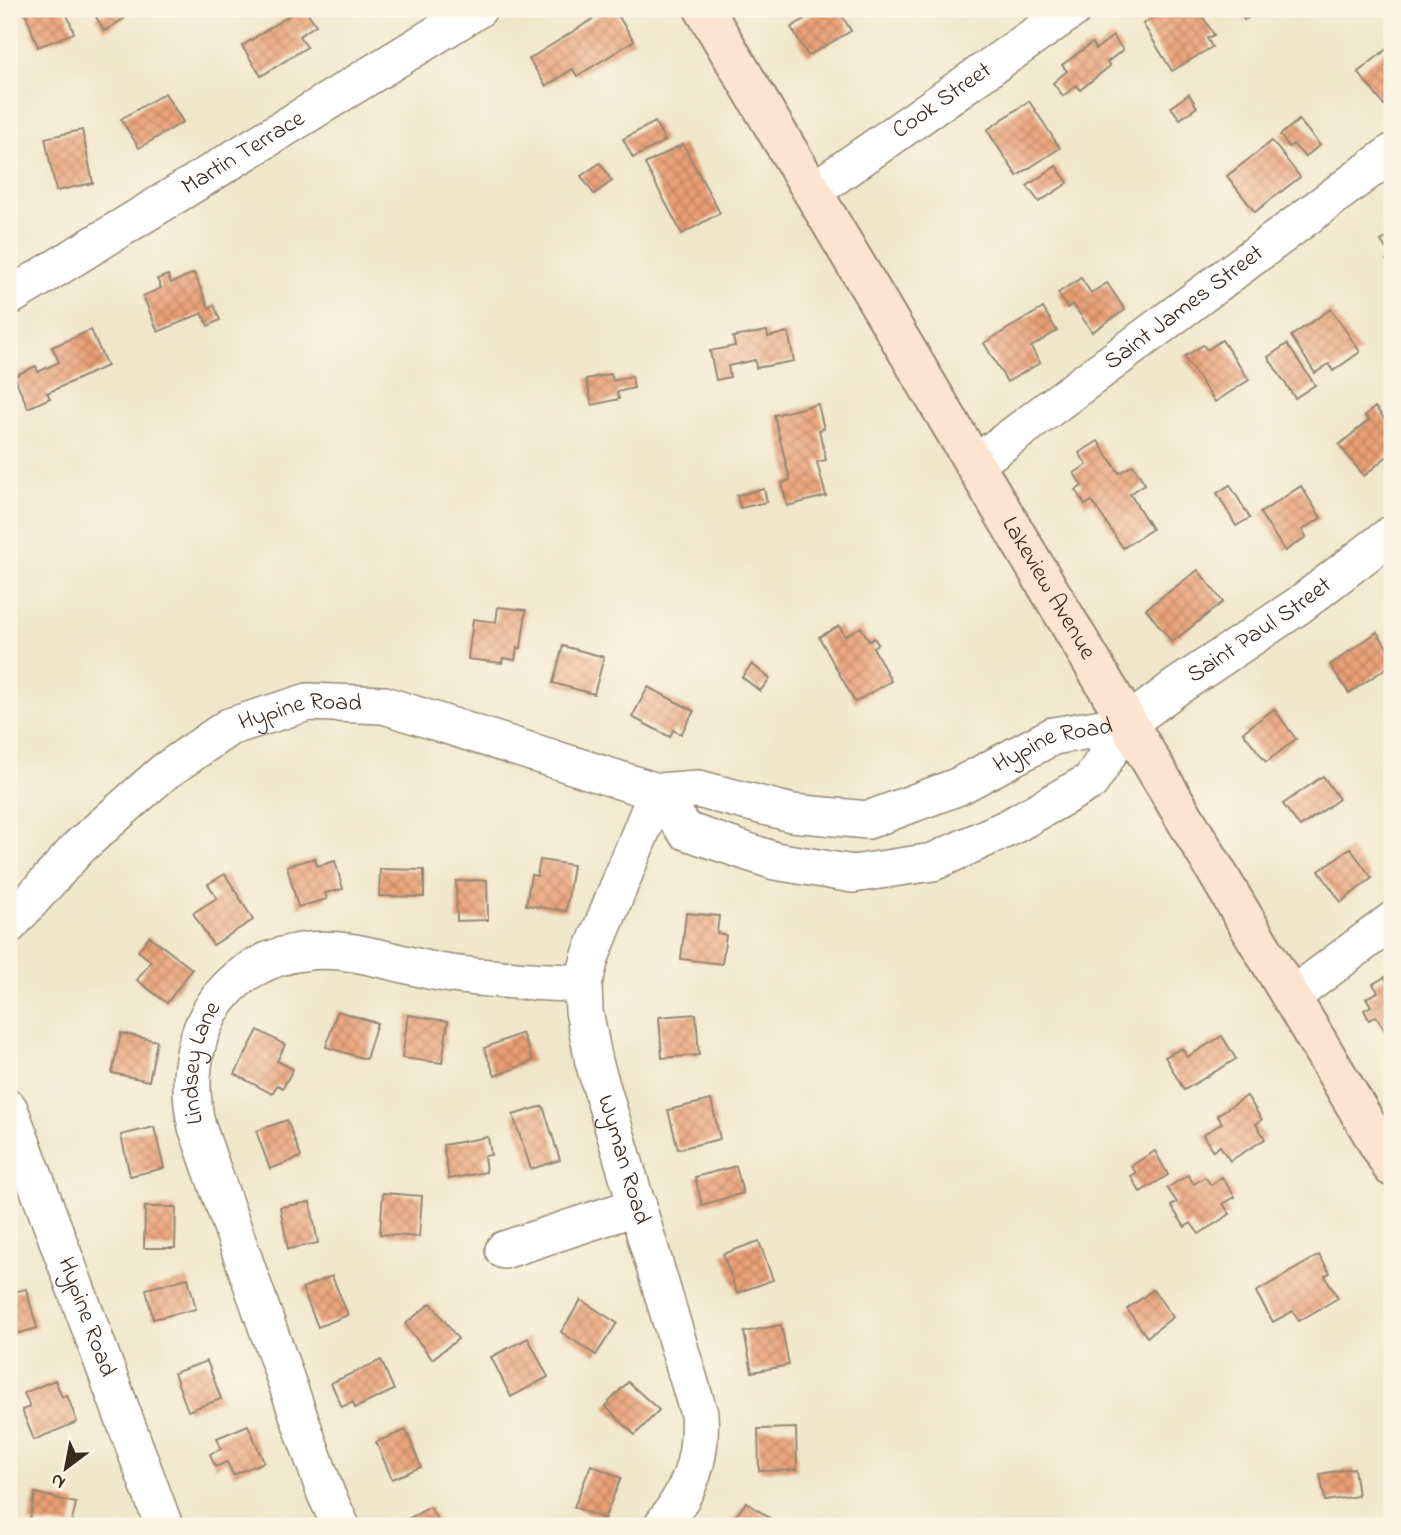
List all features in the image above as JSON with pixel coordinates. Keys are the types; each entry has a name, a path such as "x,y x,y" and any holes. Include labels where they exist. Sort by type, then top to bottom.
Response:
{"main road":[{"name":"Lakeview Avenue","path":"704,9 1392,1167"}],"street":[{"name":"Martin Terrace","path":"9,297 478,9"},
{"name":"Cook Street","path":"812,192 1073,9"},
{"name":"Saint James Street","path":"975,464 1161,329 1392,153"},
{"name":"Saint Paul Street","path":"1128,724 1175,688 1298,606 1392,534"},
{"name":"Hypine Road","path":"9,925 79,847 164,772 229,727 308,702 384,705 657,792 698,789 792,813 868,820 957,787 1053,736 1128,724"},
{"name":"Hypine Road","path":"657,792 685,831 775,861 853,874 933,862 1010,827 1091,780 1128,724"},
{"name":"Wyman Road","path":"657,792 591,955 583,984 588,1038 699,1414 701,1442 696,1467 662,1526"},
{"path":"1291,997 1392,921"},
{"name":"Lindsey Lane","path":"341,1526 327,1494 197,1127 191,1095 191,1062 205,1021 216,1002 248,972 288,954 310,951 353,954 446,973 583,984"},
{"name":"Hypine Road","path":"9,1109 23,1191 164,1526"},
{"path":"504,1250 638,1206"}],"building":[{"path":"24,9 65,9 74,33 38,47"},
{"path":"109,9 120,9 125,18 104,31 96,17"},
{"path":"299,9 305,9 316,25 299,36 307,47 261,76 242,46"},
{"path":"609,9 614,9 634,41 577,76 573,69 546,86 529,59"},
{"path":"822,9 838,9 851,31 808,56 791,27"},
{"path":"1167,9 1198,9 1214,35 1207,38 1212,47 1172,71 1143,24"},
{"path":"1238,9 1263,9 1244,20"},
{"path":"1113,36 1123,50 1107,62 1110,66 1080,90 1077,85 1063,96 1053,83 1067,71 1062,65 1092,43 1096,49"},
{"path":"1392,45 1392,98 1384,105 1358,72"},
{"path":"165,93 183,122 139,148 121,119"},
{"path":"1189,94 1197,107 1180,119 1171,107"},
{"path":"1029,101 1060,148 1017,176 987,130"},
{"path":"1299,120 1320,145 1305,157 1293,144 1289,147 1280,135"},
{"path":"655,122 665,141 633,158 623,139"},
{"path":"82,130 93,183 56,191 45,138"},
{"path":"1272,141 1300,177 1255,212 1227,176"},
{"path":"683,144 720,213 682,234 645,164"},
{"path":"600,163 612,181 594,194 581,176"},
{"path":"1056,166 1068,183 1039,202 1027,186"},
{"path":"1392,234 1392,268 1386,260 1391,256 1381,241"},
{"path":"194,273 209,308 214,305 220,320 208,326 202,313 158,332 143,296 161,288 157,279 168,275 171,283"},
{"path":"1081,278 1091,293 1107,283 1125,310 1092,332 1073,304 1067,308 1058,293"},
{"path":"1043,308 1057,331 1031,347 1040,363 1007,382 984,343"},
{"path":"1331,309 1360,352 1333,371 1329,364 1315,373 1291,336"},
{"path":"91,330 107,366 47,393 50,398 28,408 14,376 36,366 38,372 59,362 52,347"},
{"path":"767,331 768,337 788,332 794,361 756,368 755,360 728,366 730,377 716,380 710,351 735,346 733,337"},
{"path":"1222,340 1249,380 1215,402 1184,357 1203,345 1207,350"},
{"path":"1287,344 1315,385 1295,398 1268,357"},
{"path":"611,374 613,381 632,376 634,388 617,392 619,399 592,405 586,379"},
{"path":"818,404 824,429 819,430 826,460 817,462 826,496 787,506 782,483 790,480 774,415"},
{"path":"1375,407 1388,423 1392,420 1392,452 1364,476 1339,445 1369,420 1365,416"},
{"path":"1098,441 1119,473 1133,465 1145,484 1130,494 1152,529 1123,548 1092,501 1085,505 1076,490 1082,486 1074,473 1087,465 1079,453"},
{"path":"1230,485 1250,518 1236,526 1217,493"},
{"path":"1301,486 1321,518 1302,530 1306,537 1285,551 1260,513"},
{"path":"764,489 767,502 740,508 737,495"},
{"path":"1198,570 1223,602 1172,642 1146,609"},
{"path":"498,607 526,610 521,648 517,648 515,660 503,658 502,663 468,659 473,619 496,622"},
{"path":"839,626 845,636 861,627 869,641 874,638 878,644 873,647 891,681 855,702 819,637"},
{"path":"1377,632 1392,655 1392,664 1349,693 1330,665"},
{"path":"563,646 604,657 594,694 553,683"},
{"path":"752,664 770,679 760,691 742,677"},
{"path":"648,687 694,711 681,734 673,730 670,737 632,717"},
{"path":"1274,709 1296,739 1266,762 1243,732"},
{"path":"1323,776 1339,799 1300,827 1283,804"},
{"path":"1350,848 1372,878 1341,902 1319,871"},
{"path":"315,858 317,866 335,861 343,889 325,893 327,899 298,907 287,866"},
{"path":"540,860 573,865 566,911 526,905 531,875 537,876"},
{"path":"380,869 424,870 424,897 379,896"},
{"path":"225,874 253,920 213,945 193,913 217,898 208,884"},
{"path":"487,880 488,920 457,921 456,881"},
{"path":"686,913 719,916 717,933 726,935 722,964 681,959"},
{"path":"149,936 192,969 167,1003 137,980 151,961 138,951"},
{"path":"1385,977 1387,982 1392,979 1392,1026 1385,1031 1376,1016 1369,1020 1364,1010 1371,1006 1366,998 1378,992 1373,984"},
{"path":"337,1011 377,1023 366,1059 326,1047"},
{"path":"696,1014 699,1055 662,1058 659,1017"},
{"path":"408,1015 448,1021 442,1063 402,1058"},
{"path":"258,1030 285,1045 277,1061 293,1069 283,1088 277,1085 272,1094 235,1074"},
{"path":"121,1033 157,1041 149,1081 112,1073"},
{"path":"522,1033 533,1061 495,1076 484,1048"},
{"path":"1222,1036 1236,1059 1184,1090 1165,1057 1182,1048 1187,1057"},
{"path":"1247,1096 1262,1120 1256,1124 1265,1139 1230,1161 1220,1146 1213,1151 1203,1135 1222,1123 1217,1115"},
{"path":"711,1100 720,1139 678,1149 668,1110"},
{"path":"543,1106 560,1160 531,1169 513,1115"},
{"path":"287,1120 301,1157 270,1169 256,1131"},
{"path":"154,1127 164,1168 130,1176 121,1135"},
{"path":"488,1137 491,1155 484,1156 486,1172 449,1179 443,1145"},
{"path":"1155,1151 1168,1175 1140,1192 1131,1176 1136,1173 1131,1166"},
{"path":"736,1166 743,1193 702,1205 695,1177"},
{"path":"1188,1175 1194,1184 1205,1177 1211,1185 1222,1177 1235,1197 1223,1204 1230,1214 1199,1234 1191,1223 1185,1227 1171,1206 1177,1202 1167,1188"},
{"path":"383,1193 422,1196 419,1237 380,1234"},
{"path":"310,1202 318,1243 288,1249 280,1207"},
{"path":"145,1207 176,1207 175,1248 144,1248"},
{"path":"759,1241 773,1280 737,1293 723,1254"},
{"path":"1319,1255 1330,1273 1325,1276 1338,1298 1299,1321 1293,1311 1273,1322 1256,1292"},
{"path":"332,1276 348,1315 318,1327 302,1288"},
{"path":"188,1278 196,1309 153,1319 146,1289"},
{"path":"26,1289 37,1328 9,1336 9,1293"},
{"path":"1153,1290 1173,1317 1147,1337 1127,1309"},
{"path":"581,1300 617,1323 596,1355 561,1332"},
{"path":"431,1303 458,1339 432,1359 405,1324"},
{"path":"781,1325 789,1365 752,1372 744,1332"},
{"path":"528,1338 548,1377 511,1397 491,1357"},
{"path":"381,1360 394,1390 355,1408 353,1402 342,1407 331,1383"},
{"path":"207,1361 221,1399 188,1411 174,1373"},
{"path":"55,1380 62,1397 67,1395 77,1422 34,1440 22,1410 30,1407 24,1393"},
{"path":"628,1382 659,1410 635,1435 605,1406"},
{"path":"248,1425 264,1462 233,1475 227,1462 215,1467 210,1454 221,1449 217,1438"},
{"path":"796,1428 797,1470 759,1471 758,1429"},
{"path":"406,1430 421,1467 392,1479 376,1442"},
{"path":"591,1465 621,1478 604,1519 574,1507"},
{"path":"1354,1468 1358,1496 1325,1501 1320,1474"},
{"path":"35,1493 76,1503 71,1526 29,1523"},
{"path":"746,1502 781,1526 729,1526"},
{"path":"430,1507 441,1526 395,1526"},
{"path":"1392,1509 1392,1526 1390,1526 1388,1510"}]}
